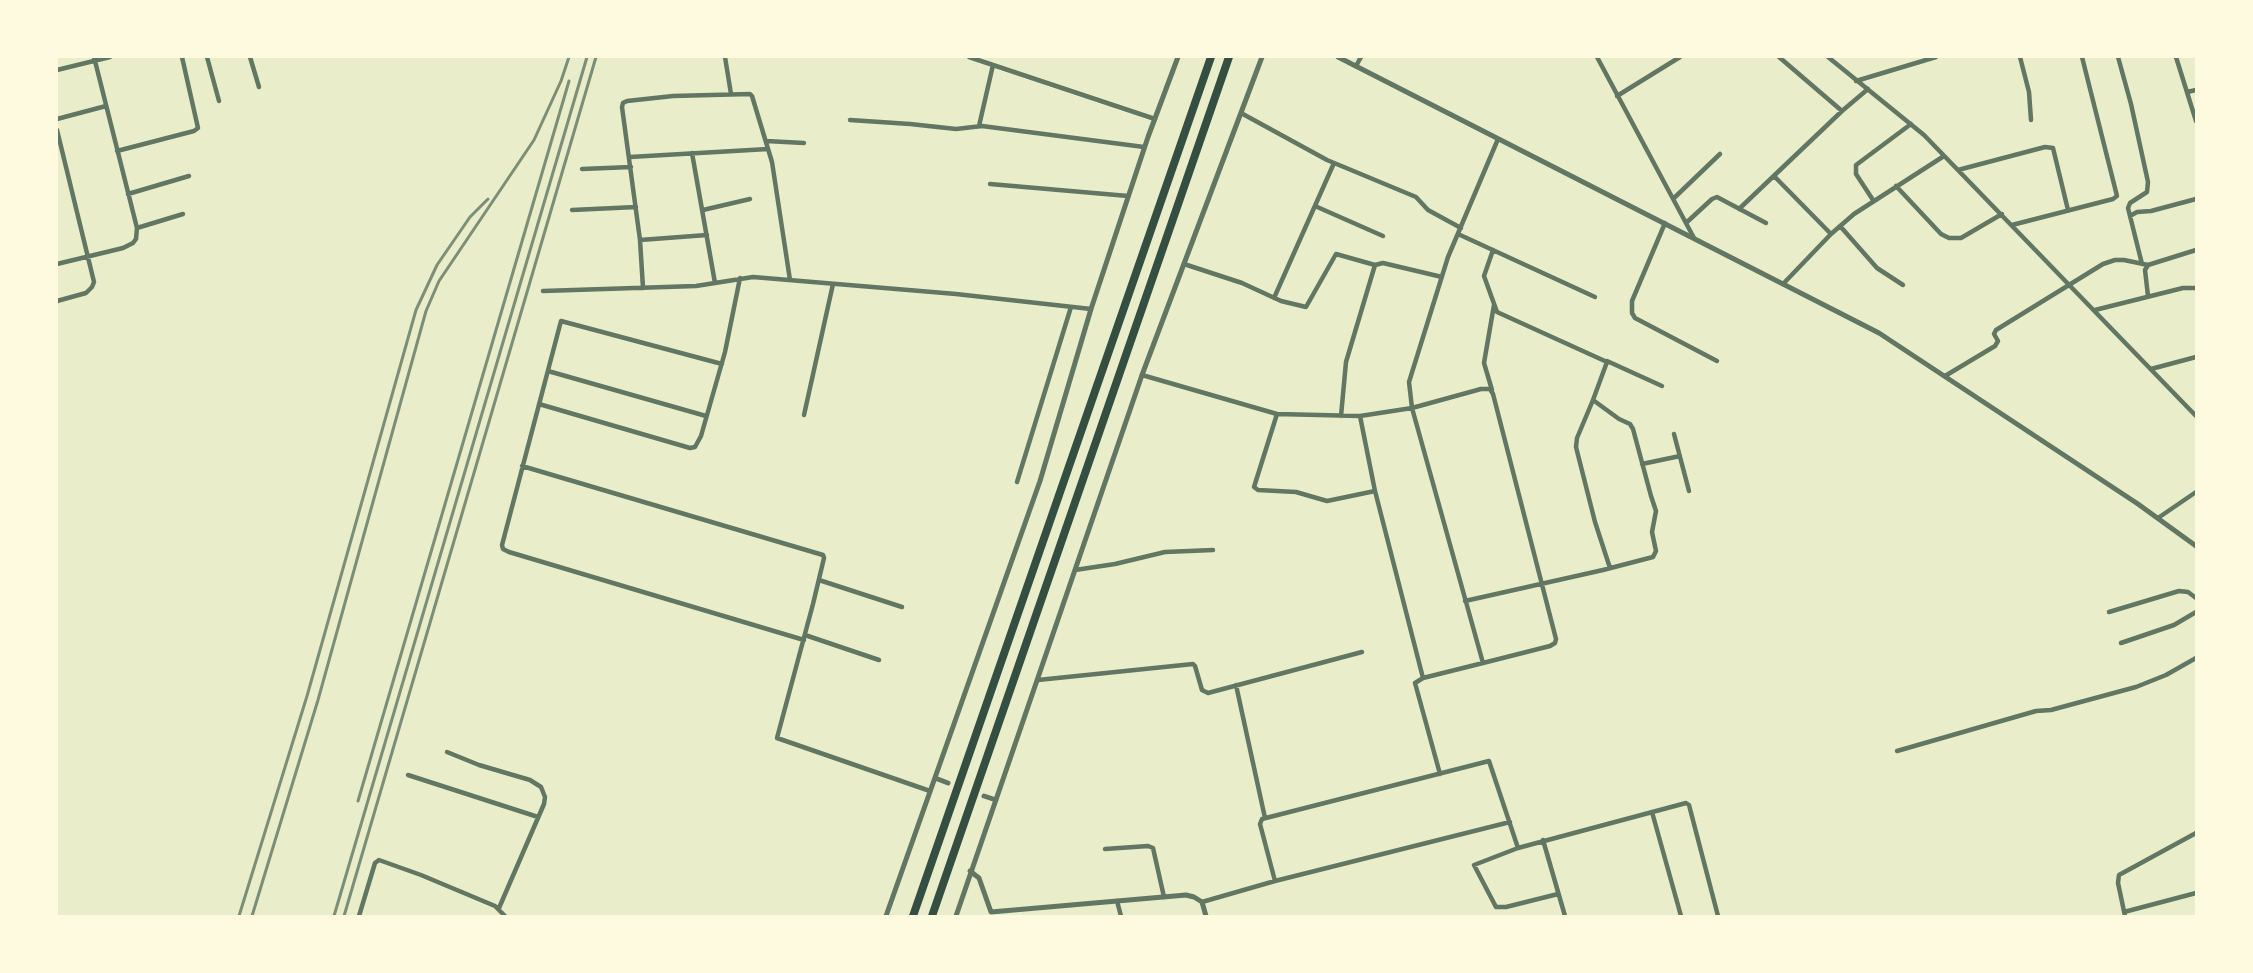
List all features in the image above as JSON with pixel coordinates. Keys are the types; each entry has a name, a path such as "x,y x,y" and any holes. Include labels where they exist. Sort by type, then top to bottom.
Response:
{"highway":[{"path":"914,916 1211,57"},
{"path":"932,916 1229,57"}],"street":[{"path":"57,70 94,59 110,57"},
{"path":"117,151 198,128 182,57"},
{"path":"207,57 219,101"},
{"path":"250,57 259,87"},
{"path":"725,57 731,94"},
{"path":"969,57 1155,119"},
{"path":"886,916 1040,481 1091,309 1144,147 1178,57"},
{"path":"956,916 1142,375 1262,57"},
{"path":"1338,57 1879,333 2158,518 2196,546"},
{"path":"1356,66 1361,57"},
{"path":"1597,57 1694,238"},
{"path":"1617,96 1680,57"},
{"path":"1779,57 1842,111"},
{"path":"1828,57 1911,124 1944,156 2196,416"},
{"path":"1856,81 1935,57"},
{"path":"2020,57 2029,92 2031,120"},
{"path":"2012,225 2113,199 2118,193 2082,57"},
{"path":"2118,57 2148,182 2147,192 2129,204 2130,216 2145,264 2148,297"},
{"path":"2176,57 2196,121"},
{"path":"57,264 129,246 136,239 136,228 94,59"},
{"path":"979,126 993,65"},
{"path":"1739,209 1868,89"},
{"path":"2187,92 2196,90"},
{"path":"643,288 640,240 622,107 625,102 673,96 731,94 752,96 773,170 790,280"},
{"path":"57,119 106,106"},
{"path":"1241,113 1334,163 1416,197 1428,210 1461,228"},
{"path":"850,120 956,129 979,126 1144,147"},
{"path":"1873,200 1856,174 1856,165 1911,124"},
{"path":"57,130 94,282 92,287 80,295 57,301"},
{"path":"1483,663 1412,408 1410,379 1442,277 1498,139"},
{"path":"766,141 804,143"},
{"path":"1958,170 2045,147 2053,148 2068,210"},
{"path":"630,157 768,149"},
{"path":"692,153 715,283"},
{"path":"1673,199 1720,154"},
{"path":"1783,284 1840,226 1873,200 1944,156"},
{"path":"1274,298 1334,163"},
{"path":"582,169 631,167"},
{"path":"128,194 189,176"},
{"path":"1774,176 1831,234"},
{"path":"990,184 1128,196"},
{"path":"1896,186 1941,234 1949,238 1961,238 2002,214"},
{"path":"1686,223 1714,197 1766,223"},
{"path":"703,210 750,199"},
{"path":"2130,216 2137,212 2151,212 2196,199"},
{"path":"1315,206 1383,236"},
{"path":"572,210 636,207"},
{"path":"136,228 183,214"},
{"path":"1665,224 1632,301 1632,313 1635,318 1717,361"},
{"path":"1840,226 1878,268 1903,285"},
{"path":"1458,234 1594,297"},
{"path":"640,240 707,235"},
{"path":"1493,250 1484,274 1499,313 1662,386"},
{"path":"1945,376 1995,345 1998,341 1994,334 1996,330 2110,261 2124,260 2145,264 2196,250"},
{"path":"1184,264 1242,283 1286,303 1308,306 1336,254 1375,265 1383,262 1442,277"},
{"path":"1341,416 1346,362 1375,265"},
{"path":"543,291 696,286 753,277 1091,309"},
{"path":"539,404 692,448 699,442 722,364 740,278"},
{"path":"804,416 832,284"},
{"path":"2095,310 2184,288 2196,288"},
{"path":"1440,774 1416,682 1423,678 1555,643 1556,635 1484,363 1495,303"},
{"path":"1017,482 1071,307"},
{"path":"722,364 563,321 560,325 502,545 506,550 879,660"},
{"path":"2151,369 2196,357"},
{"path":"1606,361 1607,364 1577,438 1576,447 1595,522 1610,568"},
{"path":"548,371 706,416"},
{"path":"1142,375 1277,414 1360,416 1412,408 1481,389 1492,390"},
{"path":"1466,601 1514,589 1543,585 1653,557 1656,553 1652,532 1657,513 1630,424 1593,400"},
{"path":"1277,414 1254,481 1255,488 1296,492 1327,501 1375,491"},
{"path":"1360,416 1375,491 1423,678"},
{"path":"1674,434 1689,491"},
{"path":"1642,464 1680,456"},
{"path":"522,466 823,555 819,580 778,740 930,791"},
{"path":"2158,518 2196,492"},
{"path":"1075,570 1166,552 1213,550"},
{"path":"819,580 902,607"},
{"path":"2109,612 2179,591 2188,592 2196,598"},
{"path":"2121,643 2174,625 2196,612"},
{"path":"1038,680 1193,664 1203,692 1208,693 1362,652"},
{"path":"1898,751 2036,711 2052,710 2136,687 2166,675 2196,658"},
{"path":"1236,685 1265,818"},
{"path":"447,752 479,765 535,782 546,797 499,908"},
{"path":"1275,881 1260,824 1261,819 1490,761 1518,848"},
{"path":"408,776 538,817"},
{"path":"935,778 948,783"},
{"path":"984,796 996,800"},
{"path":"1558,894 1502,908 1494,905 1474,865 1543,840 1683,803 1688,804 1718,916"},
{"path":"1652,812 1681,916"},
{"path":"970,872 980,878 992,914 1189,895 1202,902 1275,881 1510,822"},
{"path":"2196,833 2119,875 2118,883 2125,914 2196,893"},
{"path":"1543,840 1565,916"},
{"path":"1105,849 1148,846 1153,848 1164,897"},
{"path":"359,916 375,863 380,860 421,874 499,908 505,916"},
{"path":"1117,901 1121,916"},
{"path":"1202,902 1206,916"}],"railway":[{"path":"252,916 318,700 426,311 439,281 534,140 561,81 569,57"},
{"path":"334,916 587,57"},
{"path":"344,916 596,57"},
{"path":"358,801 569,81"},
{"path":"239,916 307,696 416,310 437,265 470,217 488,199"}]}
